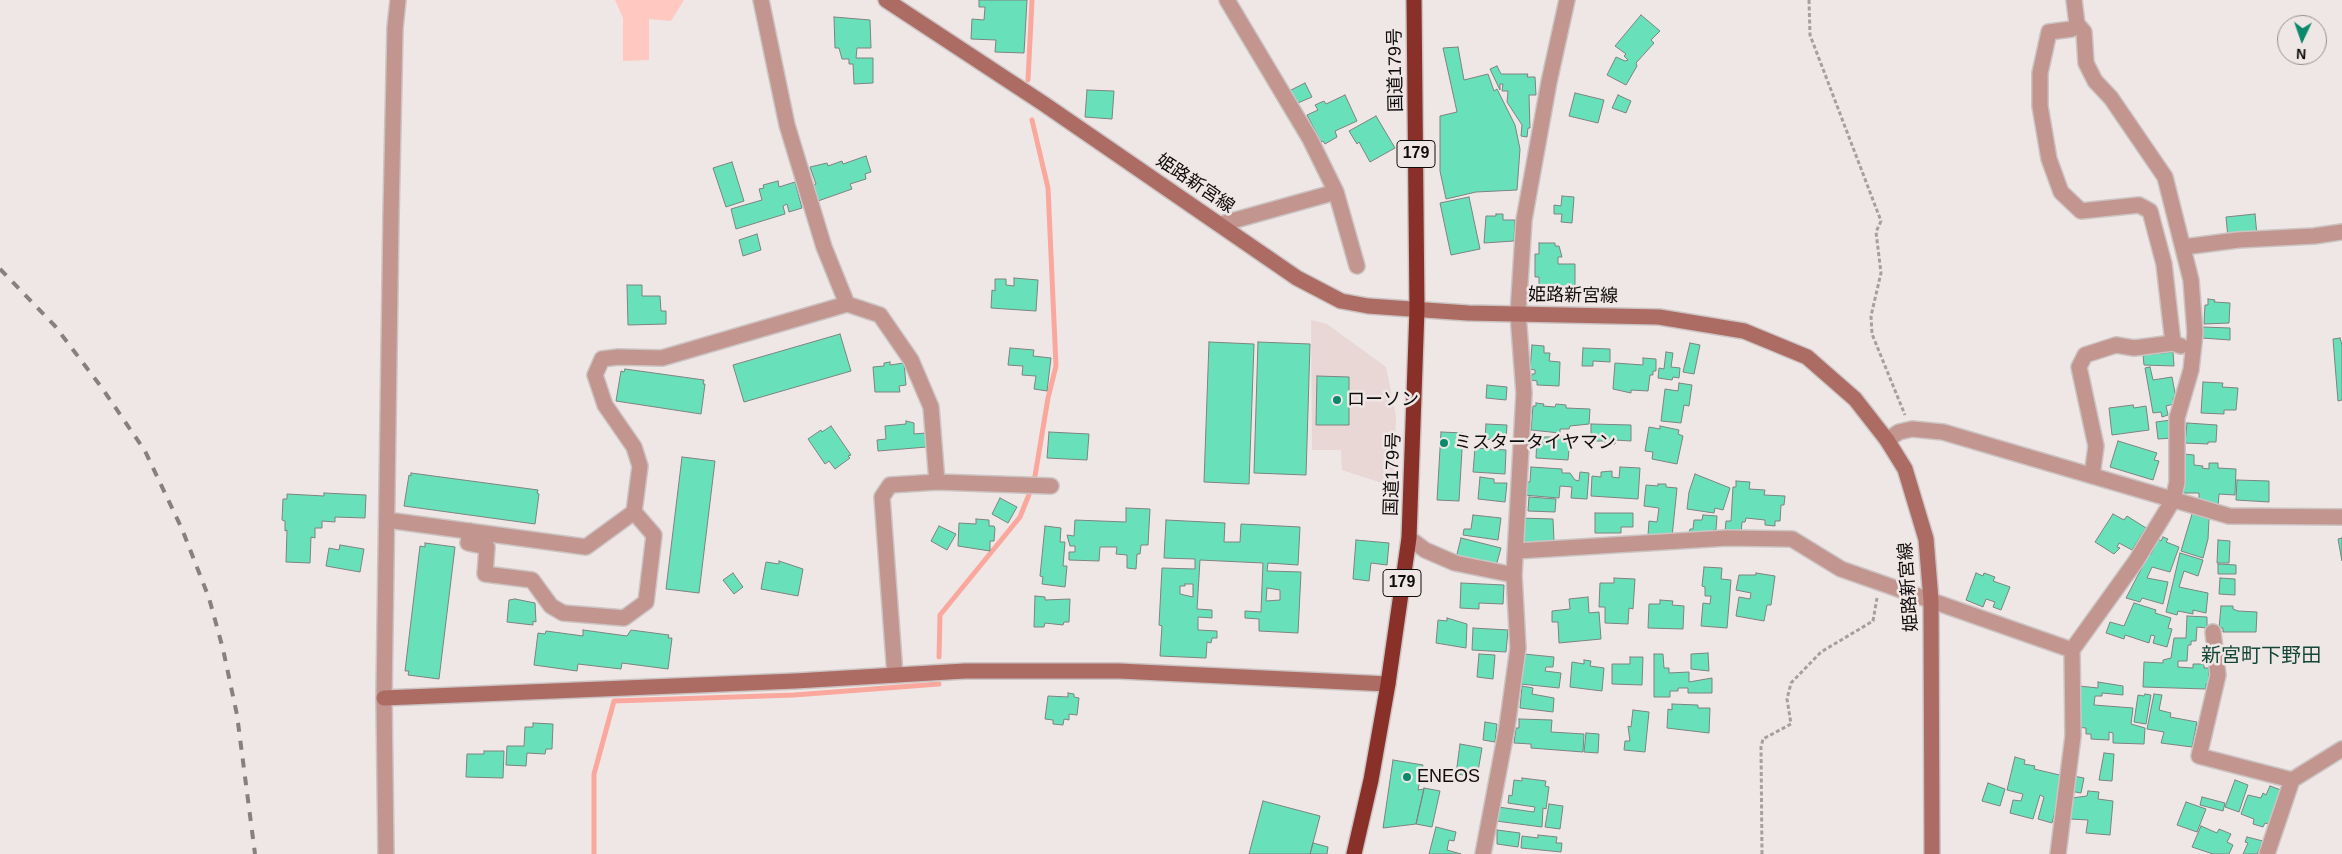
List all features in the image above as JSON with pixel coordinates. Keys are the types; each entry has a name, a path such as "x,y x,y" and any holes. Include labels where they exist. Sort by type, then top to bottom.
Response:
{"highway":[{"name":"国道179号","path":"1354,854 1388,684 1409,538 1417,309 1414,0"}],"main road":[{"name":"姫路新宮線","path":"886,0 1316,289 1341,301 1368,306 1417,309 1518,314 1659,317 1744,331 1807,357 1855,399 1905,469 1926,539 1931,600 1932,854"},
{"path":"384,698 795,681 965,671 1119,671 1388,684"}],"street":[{"path":"386,854 384,698 391,215 395,28 398,0"},
{"path":"762,0 787,125 824,247 847,304"},
{"path":"1227,0 1310,139 1336,192 1356,266"},
{"path":"1483,854 1507,727 1518,648 1514,576 1524,393 1518,314 1524,220 1549,82 1567,0"},
{"path":"2058,854 2073,736 2072,650 2136,561 2172,500 2177,482 2177,418 2192,370 2192,349 2196,333 2191,280 2165,177 2111,98 2095,82 2086,63 2084,32 2077,24 2074,0"},
{"path":"2077,24 2072,28 2049,32 2040,73 2040,106 2049,160 2061,192 2081,211 2139,205 2150,211 2164,264 2173,343"},
{"path":"1220,224 1336,192"},
{"path":"2184,247 2238,240 2314,236 2342,232"},
{"path":"387,520 586,547 634,512 640,466 634,448 605,406 595,375 602,359 618,357 662,358 847,304 880,315 911,360 930,407 937,482"},
{"path":"2092,476 2096,446 2079,367 2085,355 2116,345 2134,348 2173,343 2192,349"},
{"path":"1886,440 1899,432 1912,429 1943,432 2229,516 2342,517"},
{"path":"895,675 882,497 890,485 937,482 1051,486"},
{"path":"470,531 468,543 487,548 485,574 532,580 551,606 563,613 624,618 646,602 654,535 634,512"},
{"path":"1409,538 1425,550 1455,563 1514,576"},
{"path":"1516,551 1727,538 1792,539 1841,569 2072,650"},
{"path":"2213,632 2218,675 2199,756 2292,780"},
{"path":"2267,854 2292,780 2342,749"}],"path":[{"path":"1808,0 1810,35 1881,221 1876,232 1881,273 1871,316 1872,334 1912,429"},
{"path":"1762,854 1761,747 1763,739 1791,724 1787,699 1791,683 1822,652 1873,621 1879,582"}],"shaded area":[{"path":"615,0 684,0 671,21 649,19 649,60 623,61 623,18"},
{"path":"1311,320 1327,324 1386,367 1396,416 1394,487 1342,470 1341,450 1312,450"}],"building":[{"path":"979,0 1027,0 1024,53 995,52 996,40 971,39 972,19 984,20 985,7 979,7"},
{"path":"1641,15 1660,31 1651,40 1654,43 1636,63 1637,66 1626,85 1607,75 1616,57 1625,61 1628,60 1624,56 1626,54 1615,46"},
{"path":"834,17 870,20 871,48 857,48 856,58 873,58 873,83 854,84 853,64 849,64 849,59 842,59 839,48 835,48"},
{"path":"1458,47 1464,80 1488,74 1494,91 1497,89 1515,125 1520,149 1517,190 1476,192 1446,199 1440,171 1440,116 1457,112 1443,48"},
{"path":"1497,66 1501,74 1528,74 1527,77 1535,77 1536,95 1529,95 1530,128 1528,128 1527,137 1521,136 1522,125 1507,102 1508,91 1502,91 1503,84 1500,84 1500,90 1490,69"},
{"path":"1305,83 1312,97 1293,105 1287,92"},
{"path":"1087,90 1114,91 1112,119 1085,117"},
{"path":"1575,93 1604,100 1598,123 1569,116"},
{"path":"1345,95 1357,121 1335,131 1337,137 1325,144 1323,141 1321,142 1307,115 1318,110 1315,105 1324,101 1326,104"},
{"path":"1618,95 1631,101 1626,113 1612,108"},
{"path":"1376,116 1395,148 1370,162 1359,142 1357,144 1349,131"},
{"path":"866,156 871,172 865,174 866,179 850,184 852,189 818,201 812,186 816,184 810,167 827,163 828,166 842,161 843,164"},
{"path":"732,162 744,201 726,207 713,168"},
{"path":"778,181 779,187 795,182 802,208 789,212 787,204 783,206 785,214 736,229 731,209 762,200 759,189 764,188 763,185"},
{"path":"1562,196 1574,197 1572,223 1561,222 1562,214 1554,214 1554,205 1561,206"},
{"path":"1469,197 1480,249 1451,255 1440,203"},
{"path":"1496,214 1503,214 1503,220 1515,220 1514,241 1484,243 1486,216 1496,216"},
{"path":"2255,214 2257,235 2228,238 2226,217"},
{"path":"757,234 761,250 743,256 739,240"},
{"path":"1539,243 1555,243 1555,246 1559,246 1562,257 1558,257 1558,264 1575,264 1575,286 1539,285 1539,277 1535,277 1535,254 1539,254"},
{"path":"1014,278 1038,280 1036,311 991,308 992,290 995,291 995,279 1006,279 1006,285 1014,286"},
{"path":"627,285 642,285 642,296 660,296 661,311 666,311 666,324 628,325"},
{"path":"2208,299 2215,300 2214,302 2230,303 2229,323 2204,324 2205,305 2208,305"},
{"path":"2203,327 2230,328 2230,340 2202,338"},
{"path":"840,334 851,371 744,402 733,365"},
{"path":"2340,338 2342,345 2342,400 2338,401 2333,339"},
{"path":"1209,342 1254,344 1249,484 1204,482"},
{"path":"1258,342 1310,344 1306,475 1254,473"},
{"path":"1690,343 1700,345 1694,374 1683,372"},
{"path":"1532,345 1544,346 1544,353 1550,353 1549,361 1560,362 1559,386 1537,385 1537,381 1531,380 1532,374 1535,374 1535,370 1530,369"},
{"path":"1010,348 1034,350 1033,356 1051,358 1047,391 1034,389 1036,376 1022,375 1023,366 1008,365"},
{"path":"1583,348 1610,349 1610,362 1593,361 1593,366 1582,366"},
{"path":"1666,352 1673,353 1671,367 1680,368 1679,378 1673,377 1672,380 1658,378 1659,368 1664,369"},
{"path":"2173,352 2174,366 2144,365 2143,355"},
{"path":"1643,358 1656,359 1656,371 1653,371 1653,375 1650,375 1648,391 1631,390 1631,393 1613,389 1615,363 1643,365"},
{"path":"890,362 890,365 904,363 906,385 899,386 900,392 875,392 873,367 884,366 884,363"},
{"path":"2150,367 2153,380 2172,377 2176,398 2173,398 2174,404 2166,406 2168,415 2162,417 2161,412 2153,413 2145,368"},
{"path":"625,369 704,380 701,414 616,401 621,371 624,372"},
{"path":"1317,376 1349,377 1349,425 1316,425"},
{"path":"2203,382 2223,383 2222,387 2238,388 2236,410 2224,410 2224,414 2201,413"},
{"path":"1679,383 1692,385 1689,406 1684,405 1681,423 1661,421 1665,389 1678,391"},
{"path":"1487,385 1507,387 1506,400 1486,398"},
{"path":"1536,403 1544,404 1543,406 1555,407 1556,404 1566,405 1566,408 1590,409 1589,424 1570,426 1569,429 1560,429 1560,433 1531,430 1533,406 1536,406"},
{"path":"2133,405 2134,408 2146,406 2149,430 2112,435 2109,408"},
{"path":"2171,420 2173,438 2158,439 2156,422"},
{"path":"906,421 914,423 914,434 926,433 927,447 878,451 877,440 886,439 885,426 906,424"},
{"path":"2187,423 2217,425 2216,442 2208,442 2208,444 2185,443"},
{"path":"1486,424 1507,425 1506,441 1485,439"},
{"path":"1591,424 1631,425 1631,441 1615,440 1615,444 1605,444 1605,441 1591,441"},
{"path":"831,426 851,455 848,456 850,458 835,469 829,461 825,464 808,439"},
{"path":"1660,426 1679,430 1678,434 1683,436 1677,464 1652,459 1653,452 1645,451 1649,427 1660,429"},
{"path":"1049,432 1089,434 1087,460 1047,458"},
{"path":"1441,432 1463,433 1459,501 1437,500"},
{"path":"1537,437 1565,437 1570,440 1568,460 1536,458"},
{"path":"2118,441 2157,453 2154,460 2159,461 2153,480 2110,467"},
{"path":"1475,448 1506,450 1505,474 1473,472"},
{"path":"2183,454 2194,455 2194,465 2203,466 2202,468 2209,469 2209,463 2218,463 2218,468 2236,469 2235,495 2219,494 2218,507 2199,502 2199,493 2182,493"},
{"path":"682,457 715,461 699,593 666,589"},
{"path":"1531,467 1562,469 1562,473 1570,473 1575,480 1579,481 1580,472 1589,473 1587,499 1571,498 1572,487 1560,486 1559,498 1523,495 1523,482 1530,482"},
{"path":"1620,467 1640,468 1638,499 1591,496 1592,476 1601,477 1601,472 1612,471 1612,477 1619,478"},
{"path":"411,473 538,490 535,524 404,506 409,475 411,476"},
{"path":"1695,474 1730,488 1723,510 1715,508 1714,513 1687,509 1689,492"},
{"path":"1480,477 1494,479 1494,483 1507,483 1505,502 1478,499"},
{"path":"2237,480 2269,481 2269,502 2236,500"},
{"path":"1736,481 1750,482 1749,489 1765,490 1764,495 1785,496 1784,505 1781,505 1780,521 1775,521 1775,526 1765,525 1765,520 1746,518 1745,522 1742,522 1741,534 1725,532 1726,521 1731,521 1733,487 1736,487"},
{"path":"1658,484 1666,484 1666,487 1677,488 1672,537 1648,535 1649,521 1657,522 1659,508 1644,506 1646,485 1658,486"},
{"path":"324,493 366,495 365,518 335,517 335,522 322,521 322,528 315,528 315,538 311,537 310,563 286,562 287,530 285,531 285,521 282,520 283,499 287,499 287,494 324,496"},
{"path":"1529,497 1556,499 1555,512 1528,511"},
{"path":"1000,498 1017,507 1008,523 992,514"},
{"path":"1126,508 1150,509 1148,545 1141,545 1140,554 1137,554 1136,569 1127,568 1127,555 1116,554 1117,547 1100,547 1099,561 1069,560 1069,552 1075,552 1075,546 1070,546 1067,535 1074,536 1075,520 1126,522"},
{"path":"1595,513 1633,513 1633,527 1621,527 1621,533 1595,533"},
{"path":"2113,514 2124,520 2127,516 2146,528 2132,550 2119,543 2117,547 2120,548 2114,554 2095,542"},
{"path":"2192,514 2209,519 2208,539 2203,558 2181,551"},
{"path":"1473,515 1501,518 1498,540 1463,535 1464,529 1471,529"},
{"path":"1703,515 1717,516 1716,530 1713,530 1713,534 1689,533 1690,529 1693,529 1694,520 1702,520"},
{"path":"1520,518 1553,519 1554,541 1521,543"},
{"path":"976,519 989,520 989,526 994,526 994,541 990,541 990,551 958,546 959,523 976,524"},
{"path":"1166,520 1225,523 1224,542 1240,542 1241,524 1300,527 1298,565 1268,563 1267,571 1301,572 1298,633 1259,631 1259,619 1245,618 1245,611 1261,612 1263,563 1200,560 1197,609 1212,610 1212,618 1198,617 1198,630 1217,631 1217,638 1212,638 1211,643 1207,642 1206,658 1160,656 1162,626 1159,625 1162,568 1195,569 1195,559 1164,558","holes":["1185,584 1193,584 1193,597 1180,594 1180,586 1185,586","1267,588 1280,590 1280,600 1266,601"]},
{"path":"939,526 956,534 947,550 931,541"},
{"path":"1045,526 1061,528 1060,542 1065,542 1063,566 1067,566 1065,587 1042,584 1043,577 1040,576"},
{"path":"2163,537 2168,539 2166,542 2179,547 2170,572 2152,567 2147,578 2168,582 2163,604 2142,598 2140,602 2126,598 2158,539 2161,541"},
{"path":"1461,538 1501,548 1496,566 1456,558"},
{"path":"2342,538 2342,561 2338,539"},
{"path":"1356,540 1389,543 1387,565 1371,563 1369,581 1353,579"},
{"path":"2218,540 2230,541 2229,563 2217,563"},
{"path":"425,543 455,547 439,679 408,675 409,671 405,671 420,546 425,547"},
{"path":"340,545 364,549 360,572 326,566 329,548 339,550"},
{"path":"2180,553 2203,560 2198,576 2184,571 2179,587 2208,593 2206,613 2193,610 2193,614 2178,611 2177,615 2166,612"},
{"path":"779,561 803,569 798,596 761,589 766,562 779,564"},
{"path":"2218,564 2236,565 2236,574 2218,574"},
{"path":"1704,567 1722,568 1721,579 1731,580 1727,628 1701,626 1703,603 1710,604 1711,596 1705,596 1705,587 1702,586"},
{"path":"733,573 743,587 734,594 723,580"},
{"path":"1756,573 1775,576 1771,605 1767,605 1764,621 1736,616 1739,597 1750,599 1751,593 1736,590 1739,575 1756,575"},
{"path":"1976,573 1983,576 1984,573 1995,577 1993,581 2010,587 2001,610 1993,607 1995,602 1986,599 1983,607 1966,600"},
{"path":"1614,578 1635,579 1633,609 1629,608 1628,624 1605,623 1605,607 1599,607 1600,583 1614,583"},
{"path":"2220,578 2235,579 2235,595 2219,594"},
{"path":"1461,583 1504,585 1503,604 1479,603 1479,609 1460,608"},
{"path":"1035,596 1045,597 1045,600 1070,599 1069,622 1064,622 1063,625 1045,623 1044,627 1034,627"},
{"path":"1588,597 1589,613 1599,612 1601,639 1559,643 1558,622 1552,622 1552,611 1570,609 1569,599"},
{"path":"515,599 535,603 536,622 533,621 533,625 507,622 509,600"},
{"path":"1660,600 1673,601 1672,605 1684,606 1683,629 1648,628 1649,604 1660,604"},
{"path":"2134,603 2156,610 2155,613 2171,618 2168,628 2172,629 2167,647 2153,643 2155,636 2151,635 2149,643 2125,635 2124,639 2106,633 2110,622 2124,626"},
{"path":"2221,606 2233,606 2233,609 2238,611 2257,612 2256,632 2223,632 2223,628 2219,628"},
{"path":"2187,616 2207,617 2207,628 2197,627 2196,641 2191,641 2191,645 2188,645 2187,661 2178,661 2178,667 2193,668 2193,664 2204,664 2204,668 2209,668 2209,685 2206,684 2206,689 2143,687 2144,662 2163,663 2163,660 2171,658 2174,638 2186,638"},
{"path":"1447,618 1467,624 1466,648 1436,643 1438,620 1447,621"},
{"path":"1473,628 1508,630 1506,652 1472,650"},
{"path":"583,630 627,636 631,630 669,635 668,638 672,638 668,669 622,663 621,669 578,664 577,671 534,665 538,633 545,634 546,631 583,636"},
{"path":"1708,653 1709,671 1691,669 1691,654"},
{"path":"1479,654 1495,655 1493,679 1477,677"},
{"path":"1524,654 1554,657 1553,667 1546,667 1545,671 1561,673 1559,688 1521,684"},
{"path":"1654,654 1663,654 1664,668 1669,668 1669,673 1689,672 1689,682 1712,678 1712,693 1688,693 1688,688 1678,688 1678,691 1670,691 1670,697 1654,697"},
{"path":"1630,657 1643,657 1642,685 1612,684 1612,664 1630,664"},
{"path":"1584,660 1591,661 1590,666 1604,668 1602,691 1570,687 1572,662 1584,664"},
{"path":"2098,682 2123,686 2123,695 2102,693 2102,696 2095,696 2094,705 2133,708 2131,724 2145,728 2144,744 2113,743 2113,733 2109,732 2109,740 2091,739 2091,734 2086,734 2086,728 2075,727 2079,686 2098,688"},
{"path":"1522,686 1533,688 1532,694 1554,698 1553,712 1520,708"},
{"path":"1068,693 1074,694 1074,697 1079,698 1077,715 1069,714 1069,720 1064,719 1063,725 1053,724 1053,720 1045,719 1048,696 1068,697"},
{"path":"2145,694 2151,695 2146,724 2134,722 2138,695 2144,696"},
{"path":"2154,694 2162,695 2159,710 2171,713 2170,717 2197,722 2192,747 2161,743 2164,732 2147,729"},
{"path":"1672,704 1698,705 1698,708 1710,708 1709,733 1667,728 1668,709 1672,710"},
{"path":"1633,710 1649,712 1645,752 1624,750 1625,741 1630,741 1628,726 1631,727"},
{"path":"1519,719 1552,720 1551,732 1584,734 1583,752 1531,748 1531,744 1514,743 1516,728 1519,728"},
{"path":"1485,722 1497,724 1495,742 1483,740"},
{"path":"533,723 553,724 552,749 546,749 545,754 527,753 526,766 506,765 507,746 524,746 525,727 533,727"},
{"path":"1586,733 1599,734 1598,753 1584,752"},
{"path":"1460,744 1482,748 1477,777 1456,774"},
{"path":"484,751 504,751 503,778 466,777 467,754 484,754"},
{"path":"2104,753 2114,754 2112,781 2099,780"},
{"path":"2015,757 2025,760 2024,764 2035,766 2034,769 2064,776 2052,823 2038,819 2044,797 2040,795 2033,819 2010,813 2013,800 2021,801 2023,794 2007,790"},
{"path":"1393,760 1423,765 1418,790 1424,789 1416,824 1383,828"},
{"path":"2073,776 2084,778 2081,793 2070,791"},
{"path":"1522,778 1546,781 1545,786 1549,787 1546,809 1543,808 1542,827 1496,821 1498,807 1534,812 1535,807 1508,803 1509,795 1512,796 1514,780 1522,781"},
{"path":"2235,780 2248,785 2239,812 2225,807"},
{"path":"1988,783 2005,789 2000,806 1982,801"},
{"path":"2270,786 2281,790 2271,825 2265,823 2263,827 2253,824 2254,819 2241,814 2248,795 2261,798 2263,793 2266,795"},
{"path":"1424,788 1440,791 1432,827 1416,824"},
{"path":"2088,791 2099,792 2098,799 2113,801 2110,835 2086,833 2088,820 2070,819 2072,798 2087,796"},
{"path":"2202,797 2225,803 2223,811 2200,805"},
{"path":"1263,801 1320,816 1310,854 1249,854"},
{"path":"2186,802 2206,809 2197,832 2177,825"},
{"path":"1549,804 1563,806 1560,829 1545,827"},
{"path":"2201,826 2217,833 2219,829 2231,834 2227,842 2233,845 2229,854 2213,854 2192,847"},
{"path":"1436,827 1456,832 1454,841 1449,840 1447,850 1461,854 1429,854"},
{"path":"1497,830 1520,833 1518,847 1497,844"},
{"path":"1538,835 1557,837 1556,843 1562,843 1561,852 1521,848 1522,836 1538,838"},
{"path":"2247,837 2263,841 2257,854 2243,854 2248,843 2245,842"},
{"path":"1313,843 1328,847 1327,854 1310,854"}],"waterway":[{"path":"1028,80 1032,0"},
{"path":"939,657 940,615 1020,517 1034,482 1048,398 1056,366 1048,188 1032,120"},
{"path":"594,854 594,774 614,701 794,695 939,684"}],"railway":[{"path":"0,269 55,326 102,388 145,451 182,529 209,598 223,649 237,715 255,854"}],"place":[{"name":"ローソン","path":"1337,400"},
{"name":"ミスタータイヤマン","path":"1444,443"},
{"name":"ENEOS","path":"1407,777"}],"district":[{"name":"新宮町下野田","path":"2261,656"}]}
